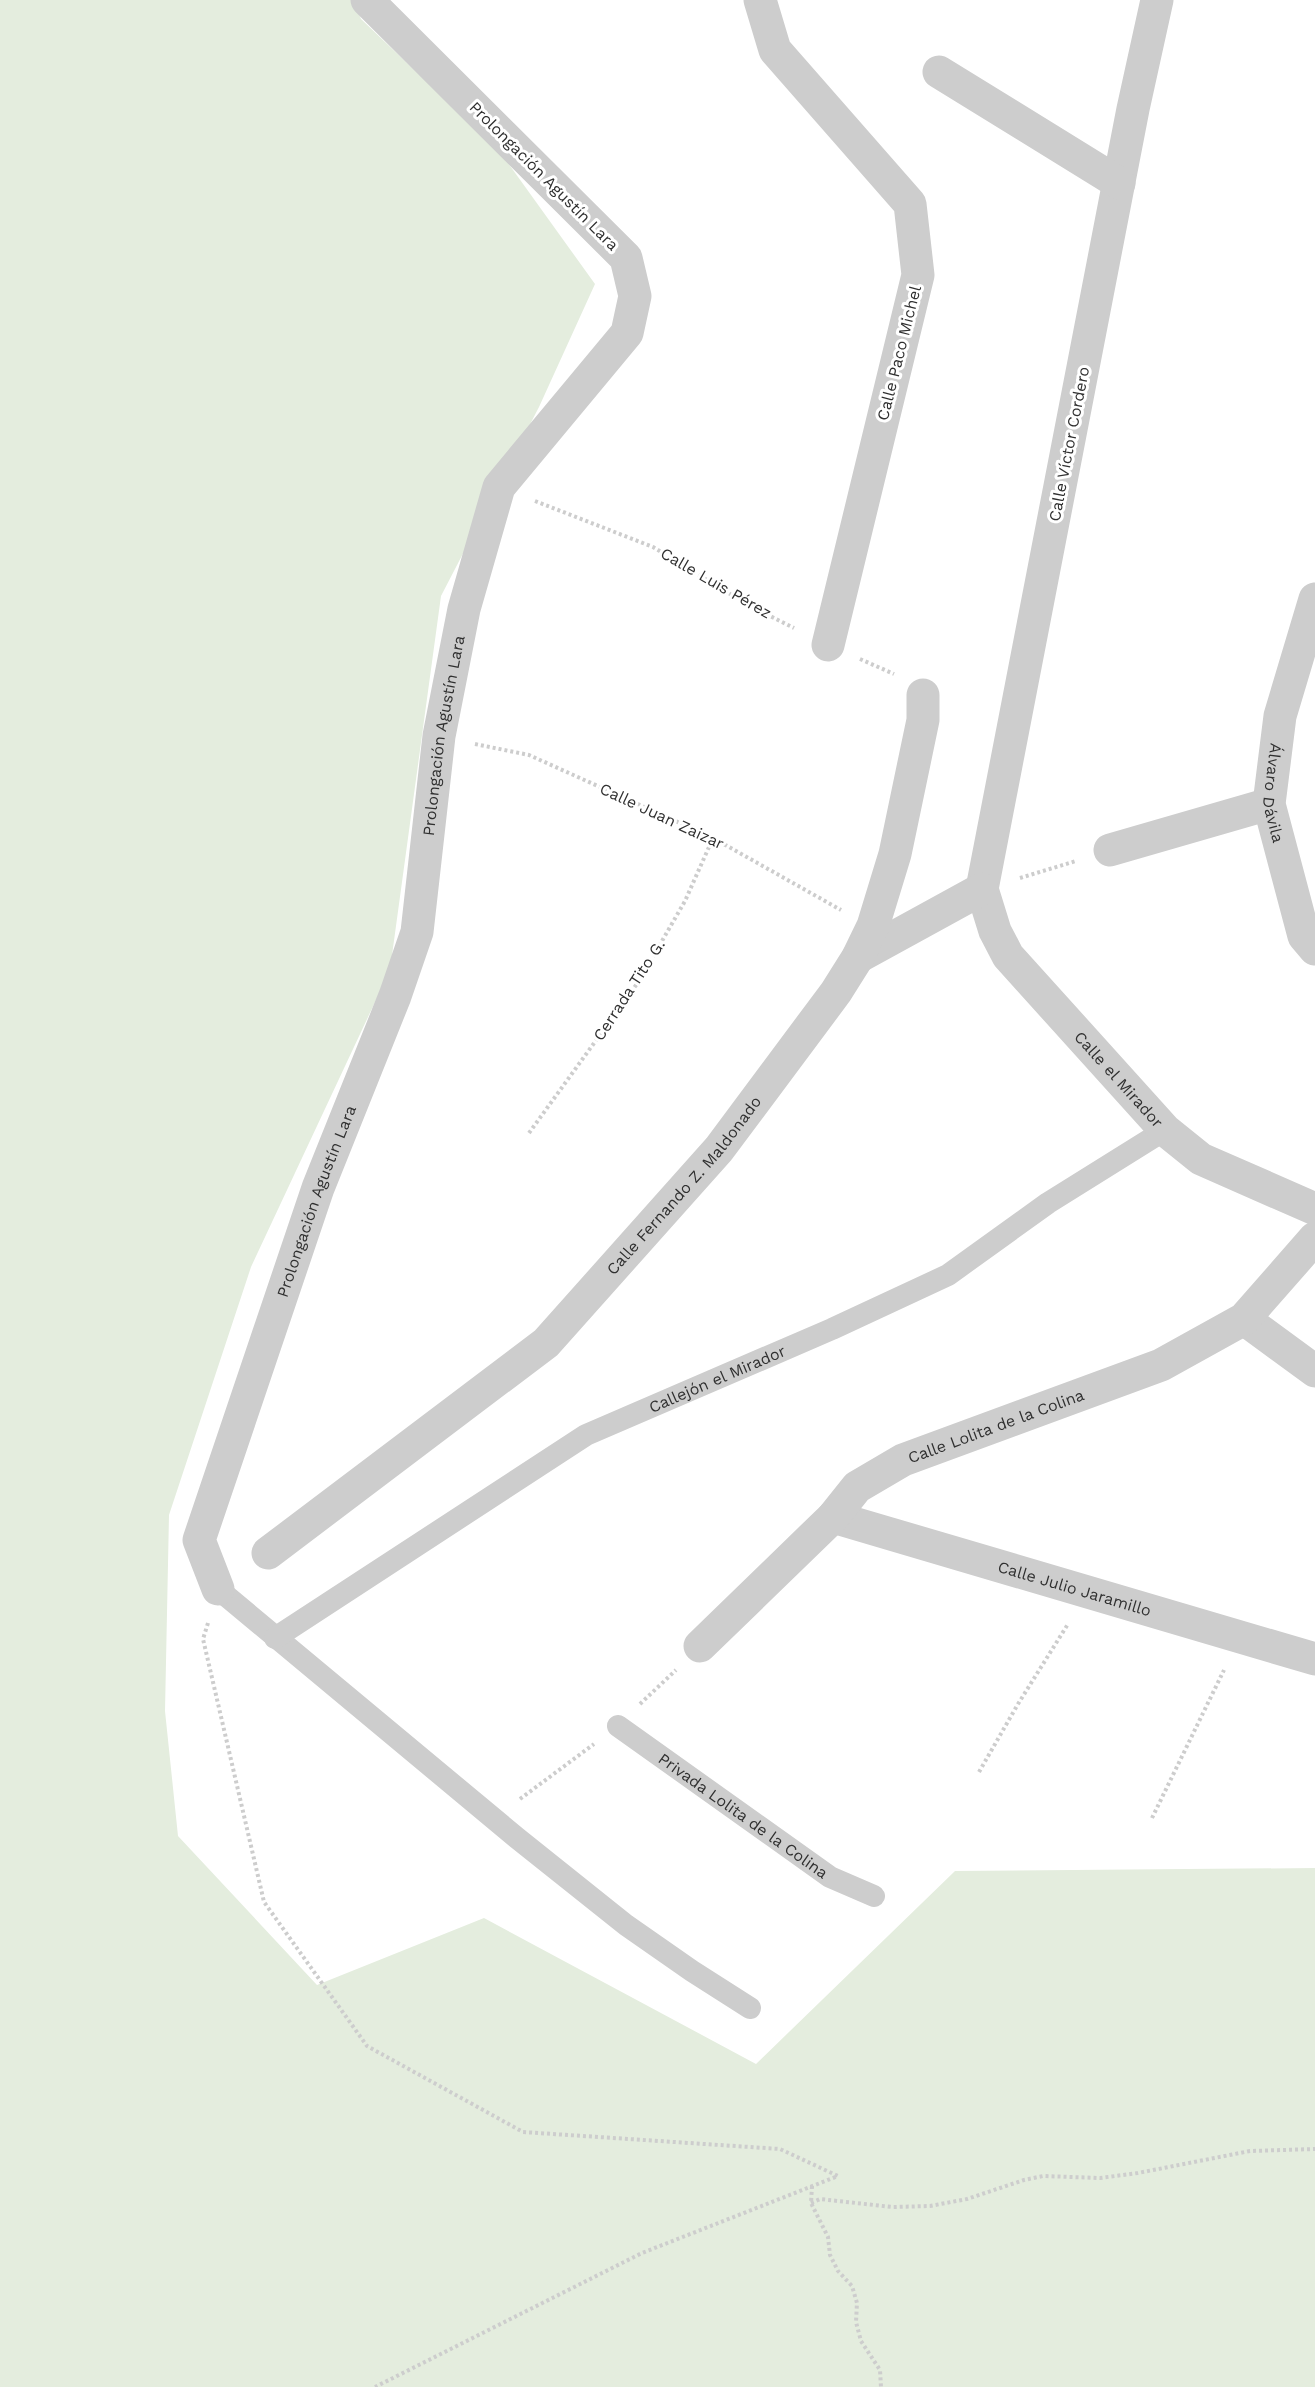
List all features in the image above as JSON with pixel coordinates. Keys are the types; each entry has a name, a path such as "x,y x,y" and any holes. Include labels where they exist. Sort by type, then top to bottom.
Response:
{"street":[{"name":"Prolongación Agustín Lara","path":"218,1589 199,1540 318,1188 395,996 417,932 439,736 464,609 499,487 627,333 635,296 626,258 367,0"},
{"name":"Calle Paco Michel","path":"760,0 775,50 910,204 918,276 828,645"},
{"name":"Calle Víctor Cordero","path":"982,889 1119,183 1157,0"},
{"path":"939,72 1119,183"},
{"name":"Álvaro Dávila","path":"1315,599 1280,716 1269,804 1304,936 1315,949"},
{"name":"Calle Fernando Z. Maldonado","path":"268,1553 546,1343 719,1149 836,992 858,957 873,926 895,855 923,720 924,695"},
{"path":"1110,850 1269,804"},
{"path":"858,957 982,889"},
{"name":"Calle el Mirador","path":"982,889 995,931 1008,956 1165,1130 1201,1159 1315,1209"},
{"name":"Calle Lolita de la Colina","path":"700,1646 833,1517 857,1487 903,1460 1161,1365 1244,1319 1315,1238"},
{"path":"1244,1319 1315,1371"},
{"name":"Calle Julio Jaramillo","path":"833,1517 1315,1659"}],"lane":[{"name":"Callejón el Mirador","path":"275,1638 586,1434 832,1329 948,1275 1048,1203 1165,1130"},
{"path":"218,1589 517,1838 626,1925 750,2008"},
{"name":"Privada Lolita de la Colina","path":"618,1726 830,1877 874,1896"}],"path":[{"name":"Calle Luis Pérez","path":"499,487 653,547 748,605 828,645 908,680 924,695"},
{"name":"Calle Juan Zaizar","path":"439,736 529,755 713,838 873,926"},
{"name":"Cerrada Tito G.","path":"529,1133 639,981 685,901 713,838"},
{"path":"982,889 1110,850"},
{"path":"218,1589 203,1639 264,1902 367,2046 523,2132 780,2149 838,2176 642,2253 375,2387"},
{"path":"979,1772 1087,1593"},
{"path":"1152,1818 1241,1636"},
{"path":"811,2204 820,2199 892,2207 930,2205 967,2199 1043,2176 1100,2178 1138,2174 1250,2151 1315,2149"},
{"path":"812,2186 811,2204 828,2237 830,2254 838,2271 852,2286 857,2303 856,2322 861,2341 880,2370 880,2387"}],"green space":[{"path":"0,0 353,0 361,19 500,152 595,284 539,407 441,596 390,970 251,1267 169,1515 165,1711 178,1836 317,1985 484,1918 756,2064 955,1871 1315,1868 1315,2387 0,2387"}]}
